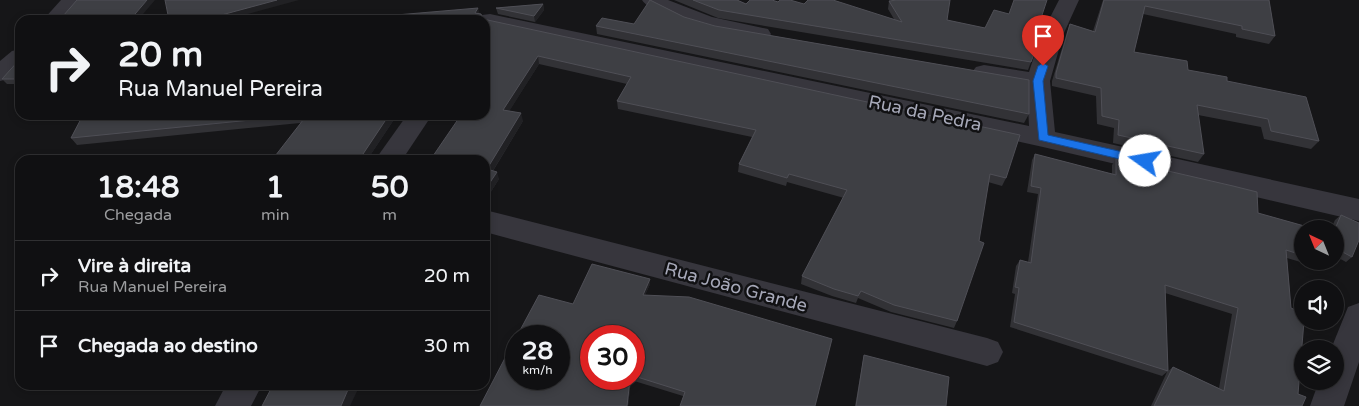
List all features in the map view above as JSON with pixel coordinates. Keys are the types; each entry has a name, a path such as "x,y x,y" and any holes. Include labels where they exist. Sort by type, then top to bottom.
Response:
{"street":[{"path":"59,15 73,0"},
{"path":"490,18 502,0"},
{"path":"652,0 683,15 715,26 785,38"},
{"path":"1043,138 1038,81 1052,35 1069,0"},
{"name":"Rua da Pedra","path":"490,24 1043,138 1359,210"},
{"path":"0,74 15,60"},
{"path":"961,68 1038,81"},
{"path":"392,155 416,120"},
{"name":"Rua João Grande","path":"490,222 987,352"},
{"path":"1327,406 1359,316"},
{"path":"232,406 242,390"}],"building":[{"path":"77,0 147,0 134,15 64,15"},
{"path":"165,0 277,0 222,15 168,15"},
{"path":"650,0 684,17 715,26 1029,80 1029,114 596,26 602,18 634,24"},
{"path":"693,0 737,0 746,4 750,0 772,0 778,2 780,0 790,0 804,4 808,0 833,0 902,22 889,1 950,0 947,20 985,28 994,10 1009,14 1014,0 1047,0 1042,15 1048,17 1031,62 719,10"},
{"path":"1104,0 1269,0 1275,36 1242,29 1242,26 1145,6 1134,52 1187,61 1188,70 1227,77 1227,81 1306,97 1319,141 1271,131 1268,119 1197,105 1204,154 1118,135 1119,120 1102,116 1101,88 1056,78 1070,24 1095,32"},
{"path":"543,4 534,16 496,8"},
{"path":"478,8 475,13 481,15 396,15"},
{"path":"490,21 1020,135 1006,178 990,174 979,241 984,243 957,321 894,305 861,291 858,296 802,276 847,190 789,174 787,178 739,164 756,130 617,101 631,77 538,56 503,110 521,113 490,164 490,155 434,155 458,120 490,120"},
{"path":"15,65 15,79 2,79"},
{"path":"80,120 251,120 71,138"},
{"path":"303,120 386,120 362,155 276,155"},
{"path":"1035,154 1116,175 1116,159 1257,192 1258,213 1294,223 1294,252 1286,250 1291,308 1294,309 1294,330 1303,330 1302,340 1294,340 1294,390 1298,390 1298,394 1306,397 1302,406 1154,406 1173,367 1224,391 1238,308 1165,285 1168,371 1014,322 1019,288 1015,287 1020,260 1031,263 1041,188 1031,186"},
{"path":"490,170 497,172 490,182"},
{"path":"1341,215 1359,223 1359,240 1352,257 1344,253 1344,220 1339,220"},
{"path":"592,264 650,279 643,295 689,297 832,339 815,406 680,406 685,392 645,379 645,325 580,325 580,390 629,390 627,406 480,406 505,358 505,390 570,390 570,325 523,325 539,295 573,304"},
{"path":"864,355 949,377 946,406 856,406"},
{"path":"270,390 348,390 341,406 262,406"}],"route":[{"path":"1043,66 1038,81 1043,138 1145,161"}]}
